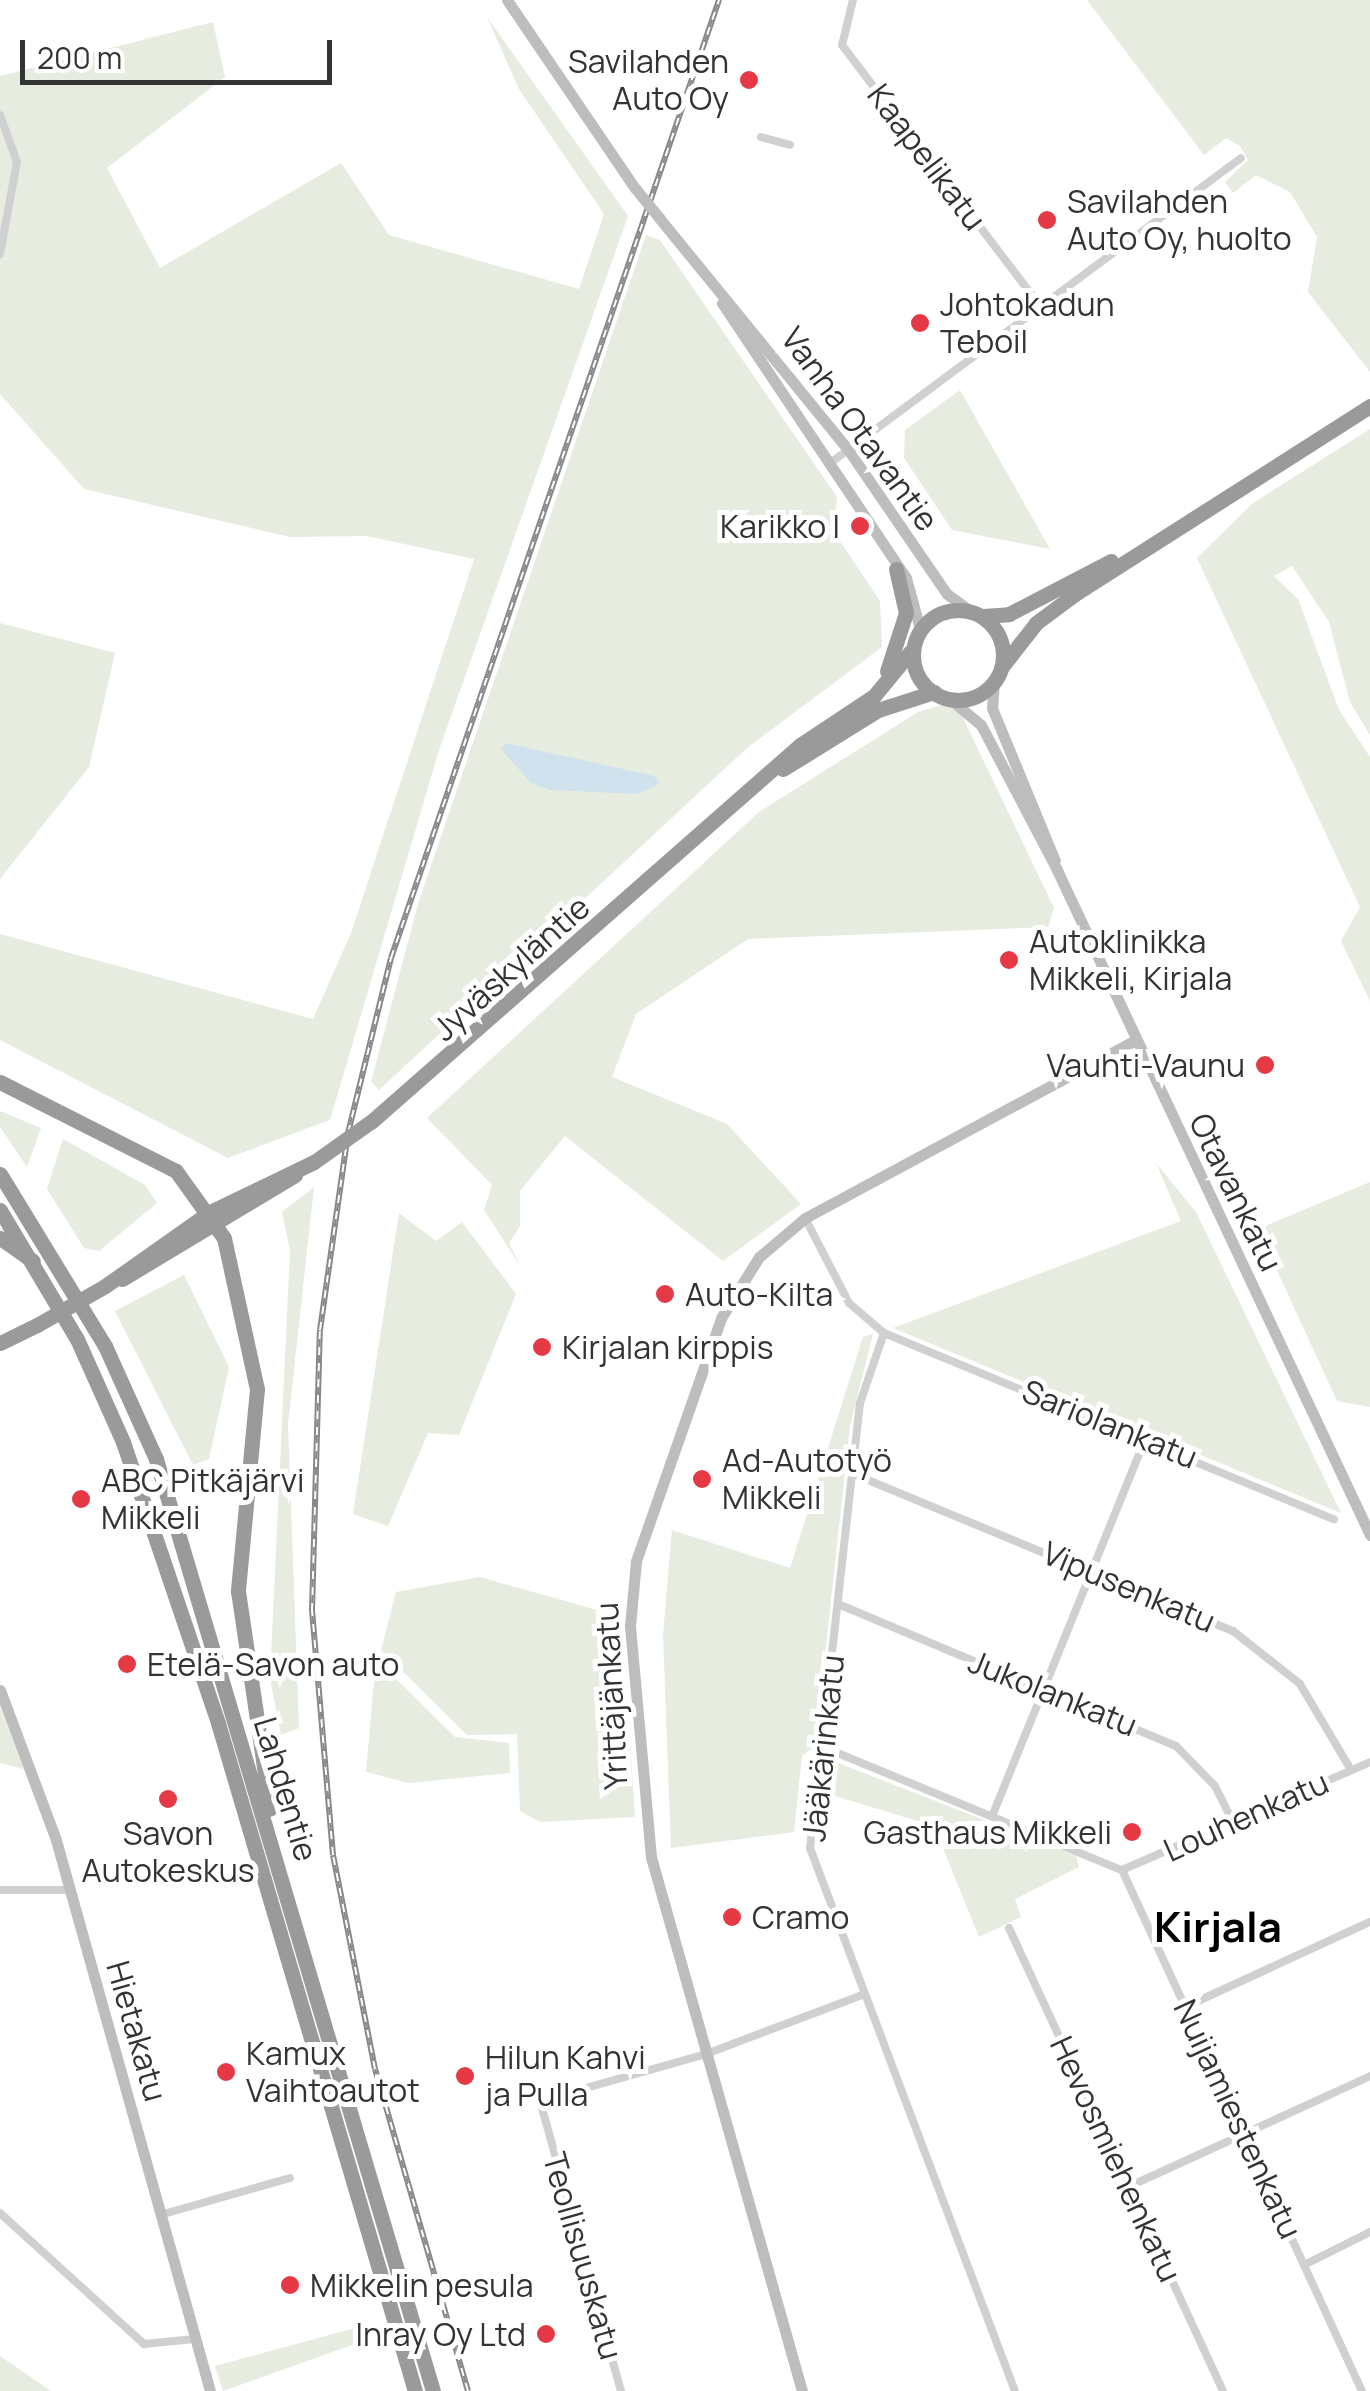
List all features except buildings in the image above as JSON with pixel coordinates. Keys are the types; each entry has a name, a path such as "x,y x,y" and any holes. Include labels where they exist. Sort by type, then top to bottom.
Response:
{"highway":[{"path":"1198,515 1031,604 975,613 920,629 911,652 916,676 942,695 998,674 1036,623 1370,406"},
{"path":"860,705 899,646 905,598 896,569"},
{"path":"975,613 999,636 998,674"},
{"name":"Jyväskyläntie","path":"0,1343 37,1326 314,1162 372,1121 474,1040 734,802 860,705 911,652"},
{"name":"Jyväskyläntie","path":"734,802 878,710 942,695"},
{"path":"0,1082 152,1154 214,1220 254,1359 239,1620 278,1857"},
{"name":"Lahdentie","path":"0,1174 58,1262 142,1425 278,1857 433,2391"},
{"name":"Lahdentie","path":"0,1210 34,1262 123,1442 185,1619 415,2391"},
{"path":"0,1238 34,1262"}],"street":[{"name":"Vanha Otavantie","path":"508,0 636,188 849,451 938,583 975,613"},
{"name":"Kaapelikatu","path":"853,0 842,45 1040,306"},
{"path":"0,115 18,162 0,254"},
{"path":"761,137 790,145"},
{"path":"833,461 1242,158"},
{"name":"Vanha Otavantie","path":"707,278 833,461 917,600 920,629"},
{"name":"Otavankatu","path":"998,674 992,708 1057,870 1134,1041 1370,1535"},
{"name":"Otavankatu","path":"942,695 981,725 1057,870"},
{"name":"Yrittäjänkatu","path":"802,2391 651,1857 630,1603 656,1497 728,1302 758,1257 805,1218 1134,1041"},
{"path":"805,1218 849,1302 884,1333"},
{"name":"Sariolankatu","path":"884,1333 1146,1438 1334,1520"},
{"name":"Jääkärinkatu","path":"884,1333 851,1473 810,1848 862,1995 1015,2391"},
{"path":"994,1814 1146,1438"},
{"name":"Vipusenkatu","path":"851,1473 1196,1612 1267,1654 1318,1707 1350,1770"},
{"name":"Jukolankatu","path":"838,1604 1176,1746 1215,1786 1234,1824"},
{"name":"Hietakatu","path":"0,1690 70,1890 210,2391"},
{"path":"823,1747 994,1814 1122,1870"},
{"name":"Louhenkatu","path":"1122,1870 1370,1762"},
{"name":"Nuijamiestenkatu","path":"1122,1870 1362,2391"},
{"path":"0,1890 70,1890"},
{"path":"1185,2007 1370,1922"},
{"name":"Hevosmiehenkatu","path":"1009,1928 1223,2391"},
{"name":"Teollisuuskatu","path":"621,2391 540,2101 706,2054 862,1995"},
{"path":"1128,2187 1370,2076"},
{"path":"160,2215 290,2178"},
{"path":"0,2214 144,2344 195,2339"},
{"path":"1306,2264 1370,2232"}],"shaded area":[{"path":"1087,0 1370,0 1370,372 1308,292 1317,237 1290,192 1256,175 1233,193 1225,182 1248,160 1240,146 1226,138 1204,155"},
{"path":"487,17 628,216 439,750 330,1120 228,1158 0,1040 0,934 313,1019 351,933 474,559 367,536 290,537 84,489 0,394 0,76 213,22 225,77 107,168 160,268 341,163 389,235 579,289 604,214 519,89"},
{"path":"646,235 660,240 837,497 834,532 880,601 882,647 747,748 379,1090 371,1082 418,904"},
{"path":"960,390 1050,549 952,530 904,458 905,430"},
{"path":"1370,429 1370,735 1350,702 1329,622 1292,566 1274,576 1298,599 1339,710 1370,757 1370,1001 1341,941 1360,907 1197,558 1253,503"},
{"path":"0,623 115,653 89,767 0,879"},
{"path":"955,701 1054,908 1048,927 748,939 636,1014 612,1077 727,1124 801,1204 723,1261 565,1136 520,1191 520,1226 509,1243 521,1267 484,1210 492,1185 427,1118 759,812 918,712"},
{"path":"0,1111 41,1128 27,1167 0,1127"},
{"path":"63,1139 145,1185 157,1203 99,1251 84,1248 47,1189"},
{"path":"1156,1163 1196,1212 1341,1513 893,1328 1181,1221"},
{"path":"1370,1182 1370,1407 1337,1401 1258,1229"},
{"path":"314,1187 288,1424 299,1728 281,1735 270,1678 290,1251 282,1212"},
{"path":"399,1213 436,1241 462,1222 516,1294 459,1435 428,1433 388,1526 353,1514"},
{"path":"184,1275 229,1367 209,1459 193,1465 115,1311"},
{"path":"873,1334 850,1426 815,1746 802,1756 794,1832 671,1848 663,1635 672,1530 790,1568 863,1337"},
{"path":"480,1577 622,1617 635,1817 540,1822 520,1811 517,1734 467,1735 381,1650 396,1592"},
{"path":"376,1659 455,1737 509,1743 510,1773 409,1783 366,1772"},
{"path":"0,1707 24,1769 0,1763"},
{"path":"828,1759 1076,1856 1079,1867 1015,1899 1021,1917 979,1937 934,1826 822,1792"},
{"path":"373,2323 377,2336 223,2391 215,2366"},
{"path":"0,2356 51,2391 0,2391"}],"water":[{"path":"506,743 654,776 660,783 639,794 551,790 531,783 501,749"}],"railway":[{"path":"468,2391 375,2069 333,1855 312,1611 320,1330 348,1133 391,958 719,0"}],"place":[{"name":"Savilahden Auto Oy","path":"749,80"},
{"name":"Savilahden Auto Oy, huolto","path":"1047,220"},
{"name":"Johtokadun Teboil","path":"920,323"},
{"name":"Karikko I","path":"860,526"},
{"name":"Autoklinikka Mikkeli, Kirjala","path":"1009,960"},
{"name":"Vauhti-Vaunu","path":"1265,1065"},
{"name":"Auto-Kilta","path":"665,1294"},
{"name":"Kirjalan kirppis","path":"542,1347"},
{"name":"Ad-Autotyö Mikkeli","path":"702,1479"},
{"name":"ABC Pitkäjärvi Mikkeli","path":"81,1499"},
{"name":"Etelä-Savon auto","path":"127,1664"},
{"name":"Savon Autokeskus","path":"168,1799"},
{"name":"Gasthaus Mikkeli","path":"1132,1832"},
{"name":"Cramo","path":"732,1917"},
{"name":"Kamux Vaihtoautot","path":"226,2072"},
{"name":"Hilun Kahvi ja Pulla","path":"465,2076"},
{"name":"Mikkelin pesula","path":"290,2285"},
{"name":"Inray Oy Ltd","path":"546,2334"}],"district":[{"name":"Kirjala","path":"1218,1926"}]}
